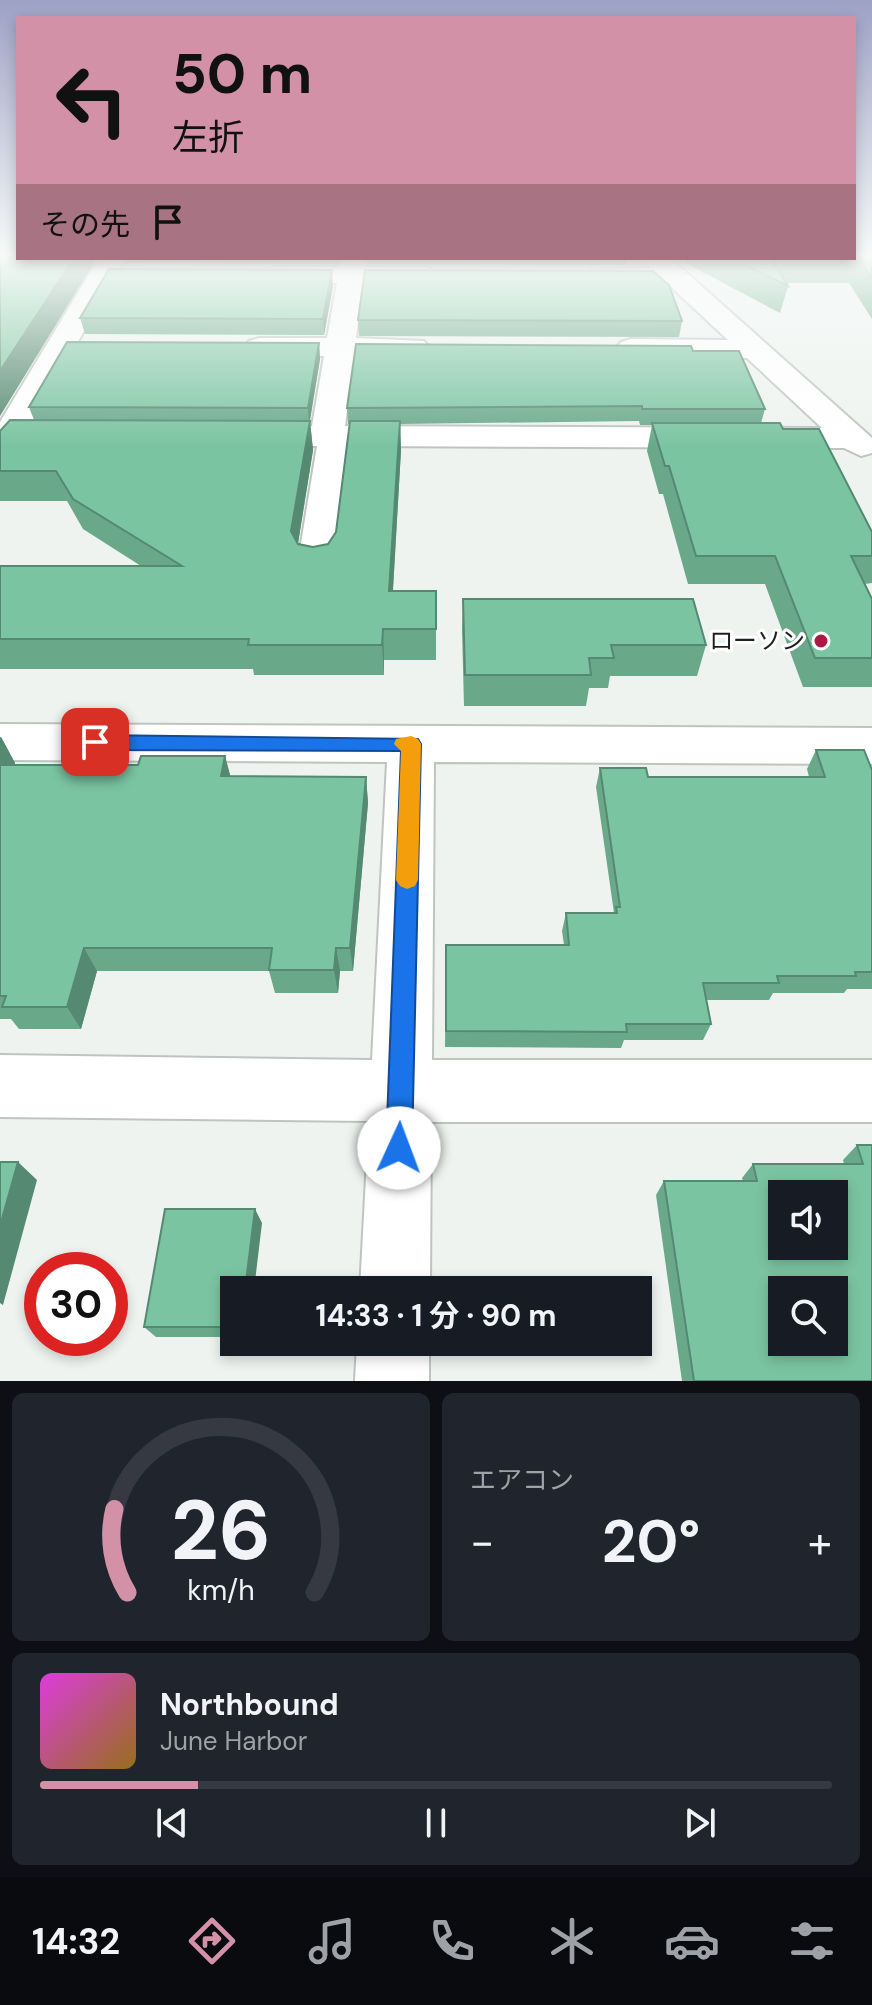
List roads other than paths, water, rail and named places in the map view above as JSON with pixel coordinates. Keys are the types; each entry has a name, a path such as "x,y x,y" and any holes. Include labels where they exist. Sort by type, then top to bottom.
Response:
{"street":[{"path":"16,441 61,346 81,318"},
{"path":"317,562 345,318"},
{"path":"721,318 862,447"},
{"path":"61,346 92,347"},
{"path":"231,347 436,348"},
{"path":"611,348 754,349"},
{"path":"216,436 862,447"},
{"path":"0,742 872,746"},
{"path":"395,1276 411,744"},
{"path":"0,1086 400,1091 872,1091"},
{"path":"392,1381 393,1356"}],"place":[{"name":"ローソン","path":"821,641"}]}
